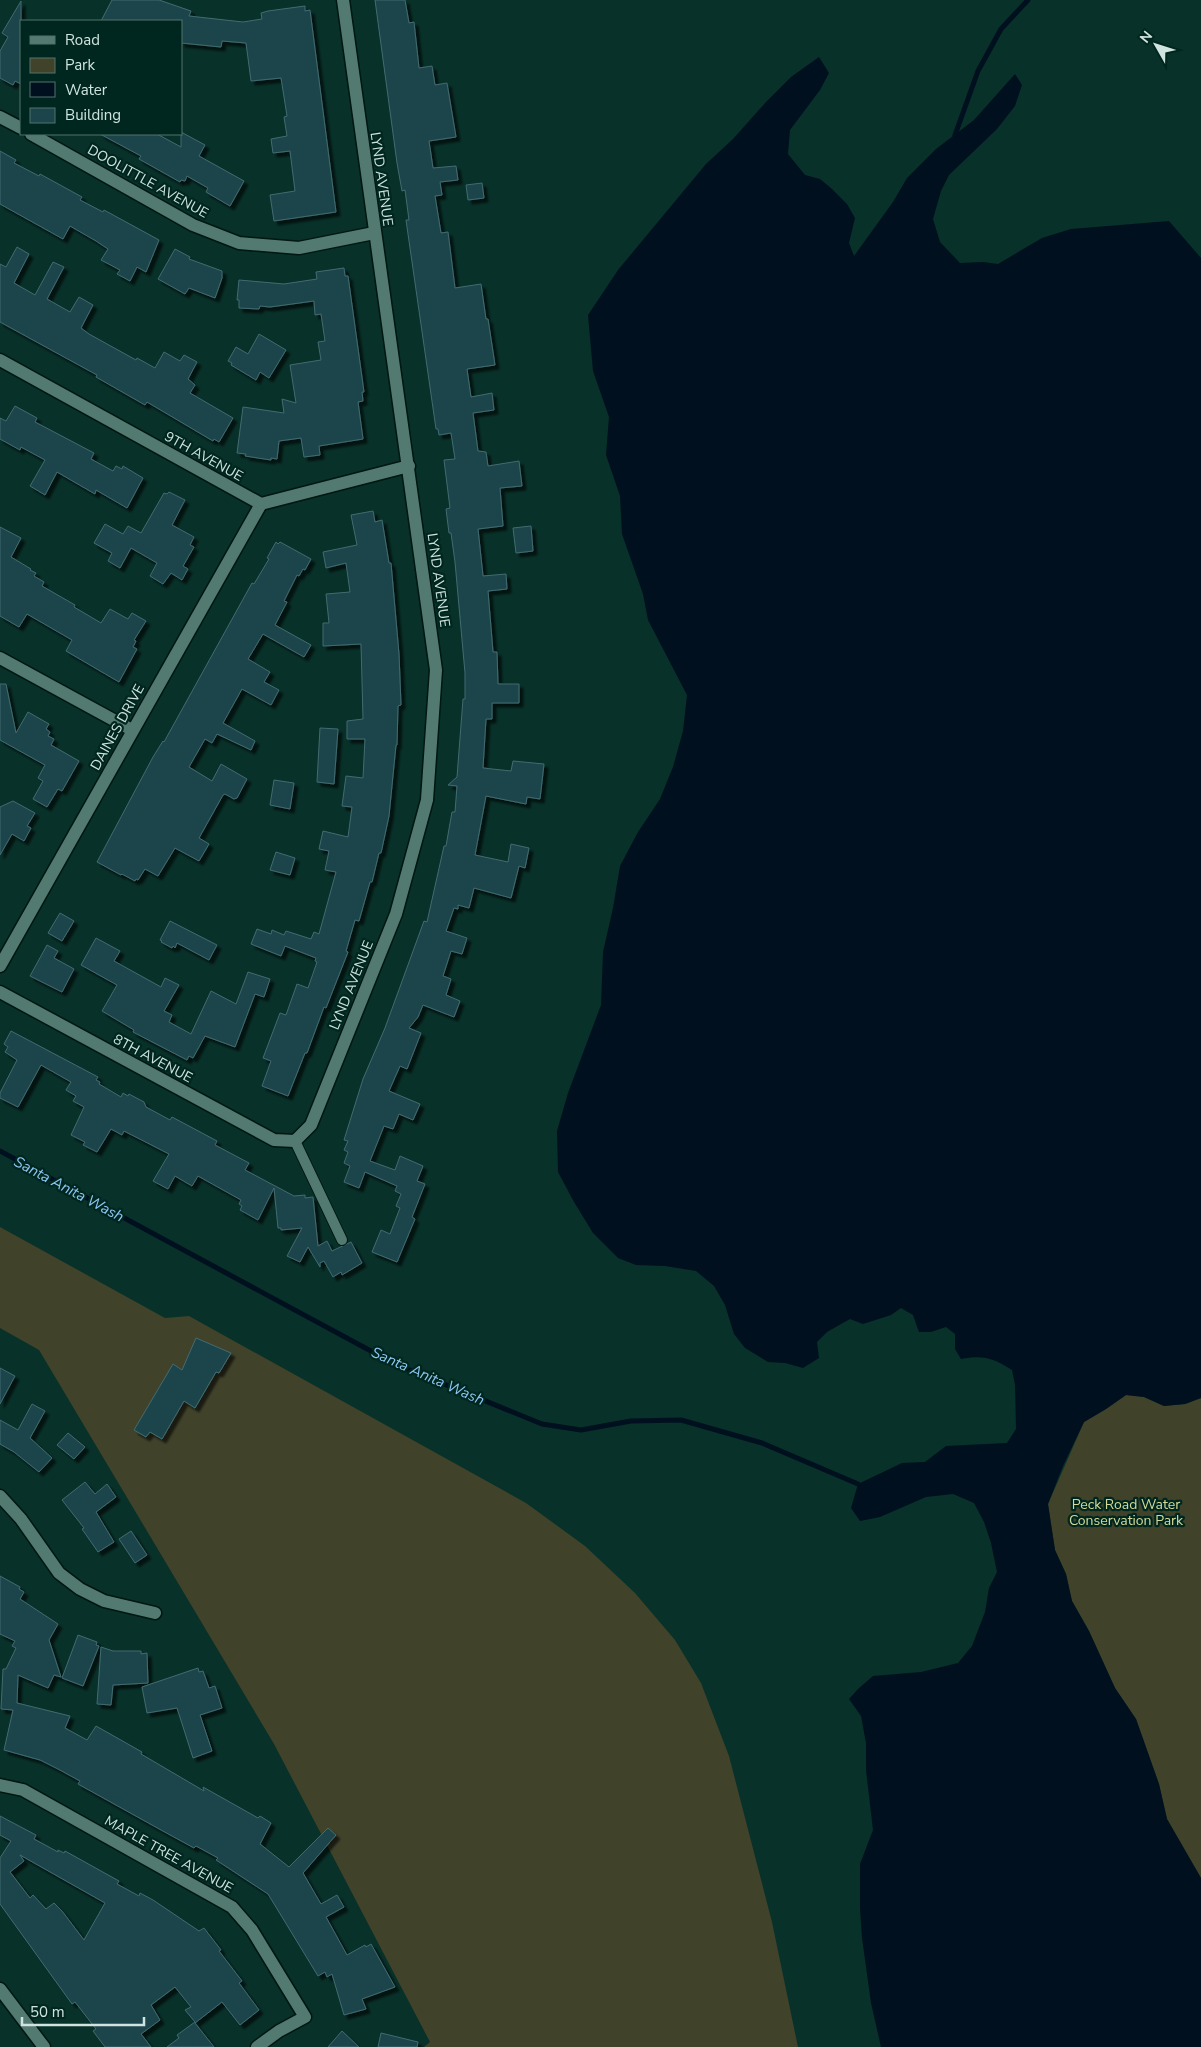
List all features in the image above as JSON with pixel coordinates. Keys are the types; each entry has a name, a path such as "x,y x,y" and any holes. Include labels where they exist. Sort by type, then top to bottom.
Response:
{"street":[{"name":"LYND AVENUE","path":"295,1141 311,1125 396,914 427,800 436,670 343,0"},
{"path":"0,116 20,127"},
{"name":"DOOLITTLE AVENUE","path":"33,135 193,225 239,242 299,248 374,234"},
{"name":"9TH AVENUE","path":"0,360 261,504"},
{"path":"261,504 409,466"},
{"name":"DAINES DRIVE","path":"0,966 261,504"},
{"path":"0,658 132,730"},
{"name":"8TH AVENUE","path":"0,992 274,1140 295,1141"},
{"path":"0,1496 21,1519 59,1573 80,1589 104,1601 155,1613"},
{"name":"MAPLE TREE AVENUE","path":"0,1785 23,1790 232,1907 252,1930 305,2017 279,2031 257,2047"},
{"path":"0,1989 44,2047"}],"lane":[{"path":"295,1141 342,1240"}],"green space":[{"path":"0,1227 165,1318 189,1316 526,1503 585,1546 635,1593 675,1640 701,1683 729,1756 772,1922 798,2047 424,2047 430,2042 274,1744 39,1350 0,1328"},
{"name":"Peck Road Water Conservation Park","path":"1126,1395 1144,1397 1164,1406 1185,1404 1201,1398 1201,1878 1167,1819 1159,1784 1136,1719 1115,1688 1089,1631 1072,1601 1066,1574 1055,1550 1048,1504 1084,1422"}],"water":[{"path":"819,57 829,73 820,90 790,130 788,154 805,175 820,179 847,204 855,218 849,243 854,256 893,202 907,178 936,149 974,120 1015,74 1022,85 1015,106 997,129 949,175 941,191 933,219 940,242 960,263 983,262 998,264 1042,238 1071,229 1169,221 1201,258 1201,1398 1185,1404 1164,1406 1144,1397 1126,1395 1084,1422 1063,1466 1048,1504 1055,1550 1066,1574 1072,1601 1089,1631 1115,1688 1136,1719 1159,1784 1167,1819 1201,1878 1201,2047 881,2047 871,2003 860,1909 860,1864 873,1830 866,1770 866,1743 861,1716 849,1699 873,1676 921,1672 958,1663 972,1646 985,1612 989,1588 997,1572 984,1522 974,1503 953,1494 926,1497 880,1517 860,1521 851,1508 858,1484 902,1463 925,1462 946,1446 1007,1443 1016,1429 1015,1385 1012,1370 988,1359 976,1357 961,1359 955,1349 955,1334 946,1327 931,1332 919,1332 913,1315 901,1308 891,1315 863,1324 850,1319 827,1332 817,1342 819,1358 803,1368 785,1363 768,1362 745,1348 734,1334 725,1305 714,1286 696,1271 665,1266 636,1265 618,1258 593,1233 558,1172 557,1131 568,1093 601,1005 603,952 620,866 638,832 660,799 673,767 683,731 687,695 648,620 643,594 622,534 620,496 606,455 609,417 593,371 588,315 618,270 706,164 733,139 791,77"}],"building":[{"path":"112,0 159,0 191,11 189,16 243,22 262,19 261,13 268,11 305,6 305,11 310,10 336,212 274,221 270,195 295,191 290,151 273,153 271,139 287,136 284,117 287,116 281,78 251,81 246,43 222,41 221,47 182,43 182,20 102,20"},
{"path":"375,0 405,0 409,23 414,22 419,68 432,66 435,85 447,83 456,137 429,141 433,168 456,166 458,180 440,182 442,195 435,196 441,233 448,232 455,288 481,284 495,365 467,369 471,397 492,393 494,410 473,413 478,451 486,452 488,466 519,461 522,486 500,488 503,526 478,529 483,576 506,574 507,589 488,591 493,652 497,652 498,684 519,684 519,703 492,703 492,719 486,719 483,768 511,771 513,761 544,764 540,799 527,797 526,804 486,796 475,855 508,862 511,844 529,848 525,868 519,866 511,898 474,888 469,908 458,905 458,909 454,908 446,931 467,938 462,954 451,951 443,976 451,979 446,995 460,1001 454,1017 423,1005 418,1017 409,1028 421,1033 407,1069 400,1066 389,1091 420,1104 413,1120 399,1114 393,1129 384,1126 370,1161 395,1170 400,1156 423,1166 417,1181 425,1184 412,1217 415,1219 397,1262 372,1252 381,1230 390,1234 400,1208 396,1206 401,1194 395,1191 397,1186 365,1172 359,1188 344,1182 350,1166 344,1163 348,1152 344,1150 348,1141 344,1140 363,1079 385,1028 424,921 427,922 444,846 446,846 452,812 455,812 457,786 448,785 457,777 463,699 465,699 465,673 455,562 446,509 450,508 444,460 455,459 451,433 439,435 438,429 436,429 406,220 409,220 405,190 402,191 397,163"},
{"path":"21,1 20,84 15,81 13,85 0,78 0,51 8,37 2,33"},
{"path":"182,133 205,145 199,156 244,181 230,206 206,192 208,188 187,176 185,181 181,180 180,182 139,159 141,156 102,135 159,135 181,147"},
{"path":"0,151 16,160 14,163 39,176 40,174 82,197 80,200 103,212 104,210 159,240 146,272 137,267 130,281 117,274 120,270 101,260 108,249 96,241 70,226 63,239 0,204"},
{"path":"482,183 484,198 468,200 466,185"},
{"path":"17,247 29,254 14,283 35,295 53,262 64,267 47,299 70,312 79,297 93,305 81,328 89,334 136,360 137,358 155,368 164,352 180,361 184,355 197,362 188,379 195,385 190,393 233,418 219,442 214,439 213,441 147,402 145,405 96,377 97,375 0,322 0,264 6,267"},
{"path":"175,249 190,257 189,259 222,271 222,278 215,298 189,288 185,294 158,279"},
{"path":"344,268 345,276 348,276 364,392 362,392 363,401 358,402 363,439 319,446 320,455 304,457 301,438 279,441 277,459 271,458 271,460 237,453 243,407 284,413 282,399 296,403 290,365 321,360 318,342 325,341 321,314 315,315 314,301 270,307 260,306 259,309 239,308 239,300 237,300 239,280 284,284 317,279 316,272"},
{"path":"259,334 286,350 269,378 260,372 256,380 231,365 232,363 228,361 236,347 248,354"},
{"path":"15,406 37,418 35,422 94,453 91,459 113,471 116,466 122,469 123,466 143,478 127,508 96,490 95,494 57,472 45,495 30,486 45,460 21,447 20,450 0,439 0,418 6,421"},
{"path":"169,492 185,500 172,525 194,537 190,545 194,547 183,566 188,569 182,580 171,573 163,584 150,576 157,563 131,548 120,568 108,561 112,553 94,543 105,524 123,534 128,526 141,533 164,493 167,494"},
{"path":"373,511 375,522 382,520 389,563 391,563 399,654 401,705 398,706 397,745 389,816 381,853 379,853 359,921 355,920 346,951 348,952 288,1096 262,1086 271,1061 263,1058 280,1013 286,1015 297,984 308,988 317,962 315,961 316,958 285,946 281,956 251,944 257,929 271,934 272,930 284,935 286,931 311,939 314,932 319,934 336,872 325,870 329,851 319,849 323,831 348,837 352,807 342,806 346,776 363,778 365,739 347,739 347,721 363,719 361,644 323,646 323,623 329,623 326,594 350,592 346,563 326,568 323,552 357,545 351,515"},
{"path":"531,526 533,551 516,553 513,528"},
{"path":"0,527 21,538 11,557 36,573 34,576 44,582 42,586 75,605 74,607 101,623 110,609 128,619 132,613 146,621 134,640 136,641 133,647 137,649 119,682 66,651 72,640 27,614 19,627 0,616"},
{"path":"276,542 278,544 280,542 311,559 305,570 303,569 299,576 297,575 284,601 287,602 275,625 311,645 304,657 263,634 248,659 270,672 264,682 279,690 271,705 242,689 223,723 255,741 251,750 217,734 212,743 205,739 189,767 212,781 221,764 247,779 237,798 234,799 225,794 223,795 199,838 209,844 199,861 175,848 158,876 145,869 138,880 136,879 135,881 121,875 97,862 153,757 164,742 252,583 254,584 269,559 267,558"},
{"path":"0,684 6,684 16,733 28,712 49,724 46,729 50,732 48,736 54,739 51,745 79,761 62,791 58,789 47,807 33,799 43,781 38,778 45,765 0,740"},
{"path":"320,728 338,729 334,784 317,782"},
{"path":"274,780 294,783 290,809 270,805"},
{"path":"13,801 35,813 27,826 31,828 24,841 12,834 0,855 0,807"},
{"path":"276,852 295,858 290,875 270,870"},
{"path":"60,913 74,921 62,941 48,933"},
{"path":"170,921 217,945 209,960 177,943 175,948 173,946 172,948 161,942 160,940"},
{"path":"96,938 120,951 114,961 161,987 165,978 179,985 164,1011 172,1015 169,1022 191,1034 211,991 236,1004 248,972 270,979 264,997 255,994 235,1047 205,1036 193,1058 189,1056 187,1060 133,1032 134,1030 102,1011 117,985 81,965"},
{"path":"47,945 58,951 54,958 74,969 62,992 30,976"},
{"path":"11,1031 98,1077 96,1080 100,1082 99,1084 121,1097 123,1093 128,1096 129,1094 144,1102 146,1107 170,1120 172,1117 217,1141 215,1145 249,1163 245,1170 294,1196 305,1195 305,1198 313,1197 318,1246 327,1241 332,1251 351,1242 362,1263 342,1275 341,1272 333,1277 324,1261 320,1263 320,1267 308,1247 300,1262 287,1256 302,1228 281,1230 281,1228 278,1228 274,1188 258,1220 240,1210 242,1206 239,1204 241,1200 198,1176 192,1186 175,1176 168,1189 153,1181 169,1154 124,1131 122,1135 111,1129 97,1152 83,1145 85,1142 71,1135 84,1107 73,1101 76,1096 66,1090 71,1082 41,1065 18,1107 0,1098 0,1093 17,1060 5,1052 8,1047 4,1044"},
{"path":"196,1338 231,1353 219,1373 216,1372 195,1408 184,1401 162,1439 150,1432 146,1437 134,1430 173,1364 182,1370"},
{"path":"0,1368 15,1376 0,1404"},
{"path":"32,1404 45,1411 30,1438 52,1458 39,1472 14,1452 0,1444 0,1420 18,1430"},
{"path":"68,1433 85,1447 74,1459 57,1445"},
{"path":"85,1482 95,1494 107,1484 116,1497 96,1512 114,1542 98,1552 82,1529 84,1528 62,1500"},
{"path":"131,1531 147,1555 135,1563 119,1539"},
{"path":"0,1576 20,1587 19,1589 24,1592 20,1599 58,1624 49,1640 61,1677 54,1675 48,1688 18,1675 17,1703 70,1716 65,1728 87,1740 96,1726 204,1791 203,1787 258,1818 260,1816 271,1823 260,1844 289,1867 328,1828 336,1835 303,1873 321,1904 337,1895 344,1907 326,1917 347,1955 365,1945 366,1947 371,1944 395,1987 362,1999 366,2009 344,2015 332,1974 327,1977 325,1972 318,1976 268,1894 216,1860 218,1858 196,1846 194,1848 78,1784 80,1781 58,1769 40,1760 4,1750 13,1710 1,1709 3,1669 6,1669 16,1648 12,1646 15,1641 0,1634"},
{"path":"78,1635 97,1642 96,1645 99,1646 83,1686 62,1678"},
{"path":"101,1647 113,1651 141,1651 141,1654 147,1653 148,1683 113,1685 111,1705 97,1704"},
{"path":"198,1668 199,1672 203,1671 209,1688 215,1686 222,1708 200,1715 212,1751 193,1758 177,1708 147,1713 142,1687"},
{"path":"0,1816 36,1835 34,1839 58,1852 58,1850 64,1853 65,1851 119,1881 117,1884 139,1896 140,1893 153,1900 199,1931 204,1928 242,1981 239,1983 259,2010 240,2025 222,2002 195,2023 214,2047 167,2047 179,2038 177,2035 195,2022 185,2010 191,2007 175,1987 151,2005 160,2020 141,2034 151,2047 105,2047 93,2031 96,2029 75,2002 72,2004 0,1904 0,1858 11,1841 0,1835","holes":["20,1855 105,1903 84,1940 54,1903 46,1909 33,1895 30,1898 10,1872 24,1861"]},
{"path":"342,2031 359,2047 328,2047"},
{"path":"381,2033 418,2042 417,2047 378,2047"}],"waterway":[{"path":"955,135 978,71 1001,29 1028,0"},
{"name":"Santa Anita Wash","path":"0,1151 395,1364 542,1424 581,1430 631,1421 681,1420 762,1443 858,1484"}]}
